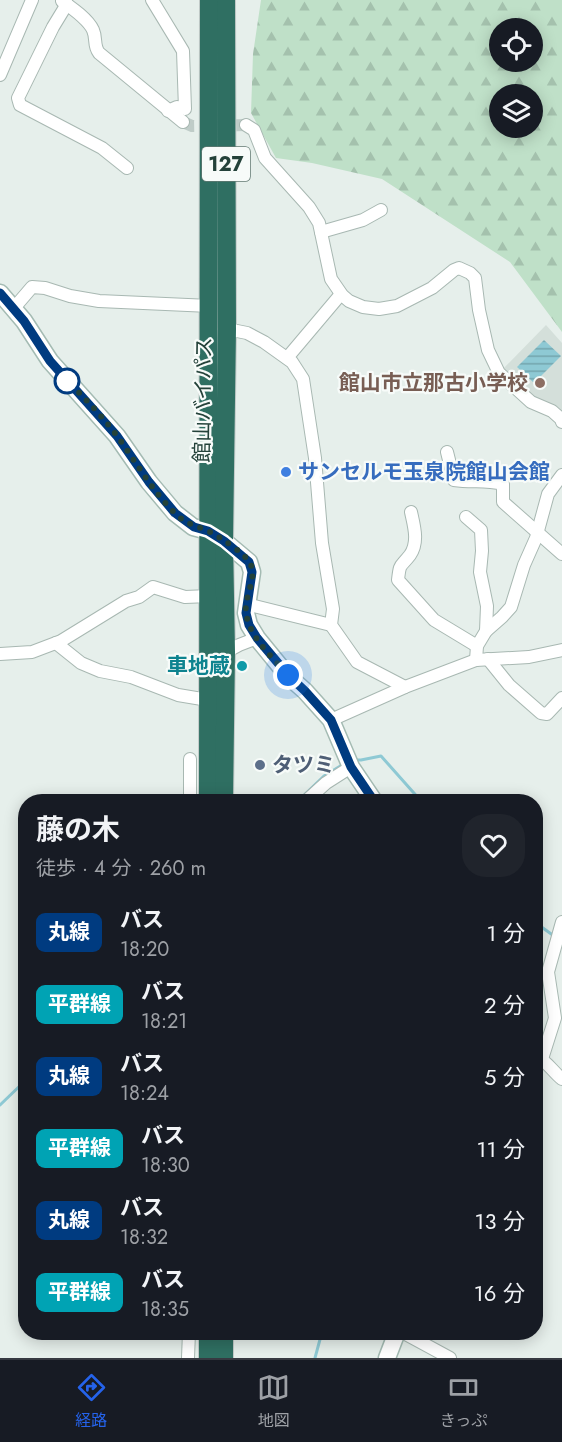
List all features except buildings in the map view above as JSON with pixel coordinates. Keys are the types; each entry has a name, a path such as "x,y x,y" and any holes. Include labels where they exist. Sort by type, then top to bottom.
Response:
{"highway":[{"name":"館山バイパス","path":"208,794 209,0"},
{"name":"館山バイパス","path":"224,794 226,0"},
{"path":"208,1340 208,1358"},
{"path":"224,1340 224,1358"}],"main road":[{"path":"0,293 14,308 50,361 117,436 149,482 175,513 194,527 208,531 224,541 249,562 252,572 246,604 249,625 288,675 331,720 351,767 369,794"},
{"path":"387,1358 394,1340"}],"street":[{"path":"0,75 32,0"},
{"path":"152,0 183,51 185,109 177,107 168,111"},
{"path":"127,168 102,148 20,105 18,101 64,2 89,25 99,53 183,122"},
{"path":"246,125 254,130 265,158 309,207 319,224 331,279 341,294 349,301 363,307 379,309 397,306 432,288 459,268 470,273 475,278 488,350 499,373 525,398 552,411 562,422"},
{"path":"321,232 363,220 381,210"},
{"path":"14,308 32,287 99,301 210,306"},
{"path":"288,358 341,294"},
{"path":"227,329 247,333 264,342 288,358 303,379 315,458 322,543 333,609 332,624 357,662 405,687"},
{"path":"447,452 454,480 466,482 486,480 502,484 503,502 562,554"},
{"path":"477,646 486,631 511,607 524,565 537,534 548,494 562,476"},
{"path":"411,512 416,533 411,553 400,565 398,580 434,620 477,646 482,660 542,713 548,714 562,698"},
{"path":"466,517 481,530 480,572 487,606 486,631"},
{"path":"0,654 32,652 56,643 153,587 185,597 209,596"},
{"path":"246,604 332,624"},
{"path":"226,652 257,638"},
{"path":"56,643 81,663 131,677 178,695 208,700"},
{"path":"331,720 405,687 482,660 529,657 562,650"},
{"path":"190,759 190,794"},
{"path":"314,794 351,767"},
{"path":"543,1048 555,1018 548,972 562,922"},
{"path":"543,1062 562,1079"},
{"path":"188,1358 189,1340"},
{"path":"417,1340 450,1358"}],"shaded area":[{"name":"館山市立那古小学校","path":"546,325 562,343 562,413 559,408 531,397 503,369"}],"green space":[{"path":"261,0 562,0 562,332 510,262 382,179 312,163 276,158 251,113 253,54"}],"water":[{"path":"544,340 561,356 534,383 517,367"}],"waterway":[{"path":"355,760 381,756 415,794"},
{"path":"305,794 324,776 342,765"},
{"path":"543,928 554,936"},
{"path":"0,1105 18,1088"},
{"path":"315,1358 320,1340"}],"tunnel":[{"path":"183,122 192,126 246,125"}],"bus line":[{"name":"丸線","path":"0,293 24,321 50,361 117,436 149,482 175,513 183,521 208,531 224,541 249,562 252,572 246,613 249,625 288,675 331,720 351,767 369,794"}],"place":[{"name":"館山市立那古小学校","path":"540,383"},
{"name":"サンセルモ玉泉院館山会館","path":"286,472"},
{"name":"車地蔵","path":"242,666"},
{"name":"タツミ","path":"260,765"}],"route":[{"path":"67,381 62,375 117,436 149,482 183,521 208,531 249,562 252,572 246,613 249,625 288,675"}]}
